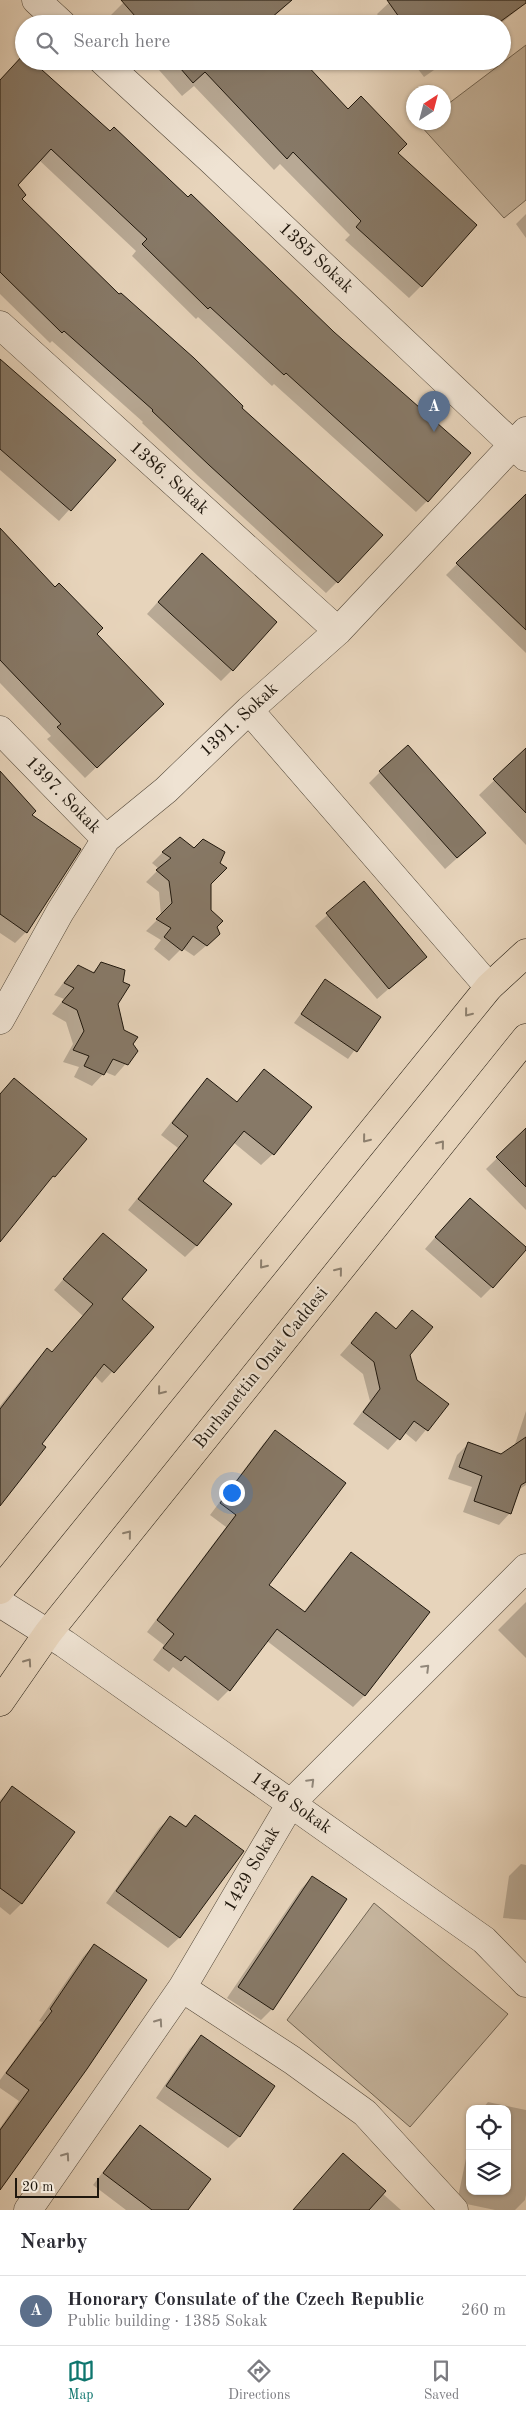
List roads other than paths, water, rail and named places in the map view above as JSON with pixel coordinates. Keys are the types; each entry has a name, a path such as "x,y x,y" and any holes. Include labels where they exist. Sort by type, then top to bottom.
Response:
{"main road":[{"path":"0,1590 489,987 526,953"},
{"name":"Burhanettin Onat Caddesi","path":"0,1702 48,1633 526,1038"}],"street":[{"path":"36,0 52,15"},
{"name":"1385 Sokak","path":"113,70 521,444"},
{"name":"1386. Sokak","path":"0,325 338,631"},
{"name":"1391. Sokak","path":"0,1020 60,912 106,839 166,790 249,710 338,631 521,444"},
{"path":"249,710 489,987"},
{"name":"1397. Sokak","path":"0,730 106,839"},
{"name":"1429 Sokak","path":"28,2210 182,1988 291,1803 526,1568"},
{"name":"1426 Sokak","path":"0,1603 48,1633 484,1940 526,1983"},
{"path":"182,1988 292,2060 365,2113 454,2210"}],"place":[{"name":"Honorary Consulate of the Czech Republic","path":"434,432"}]}
